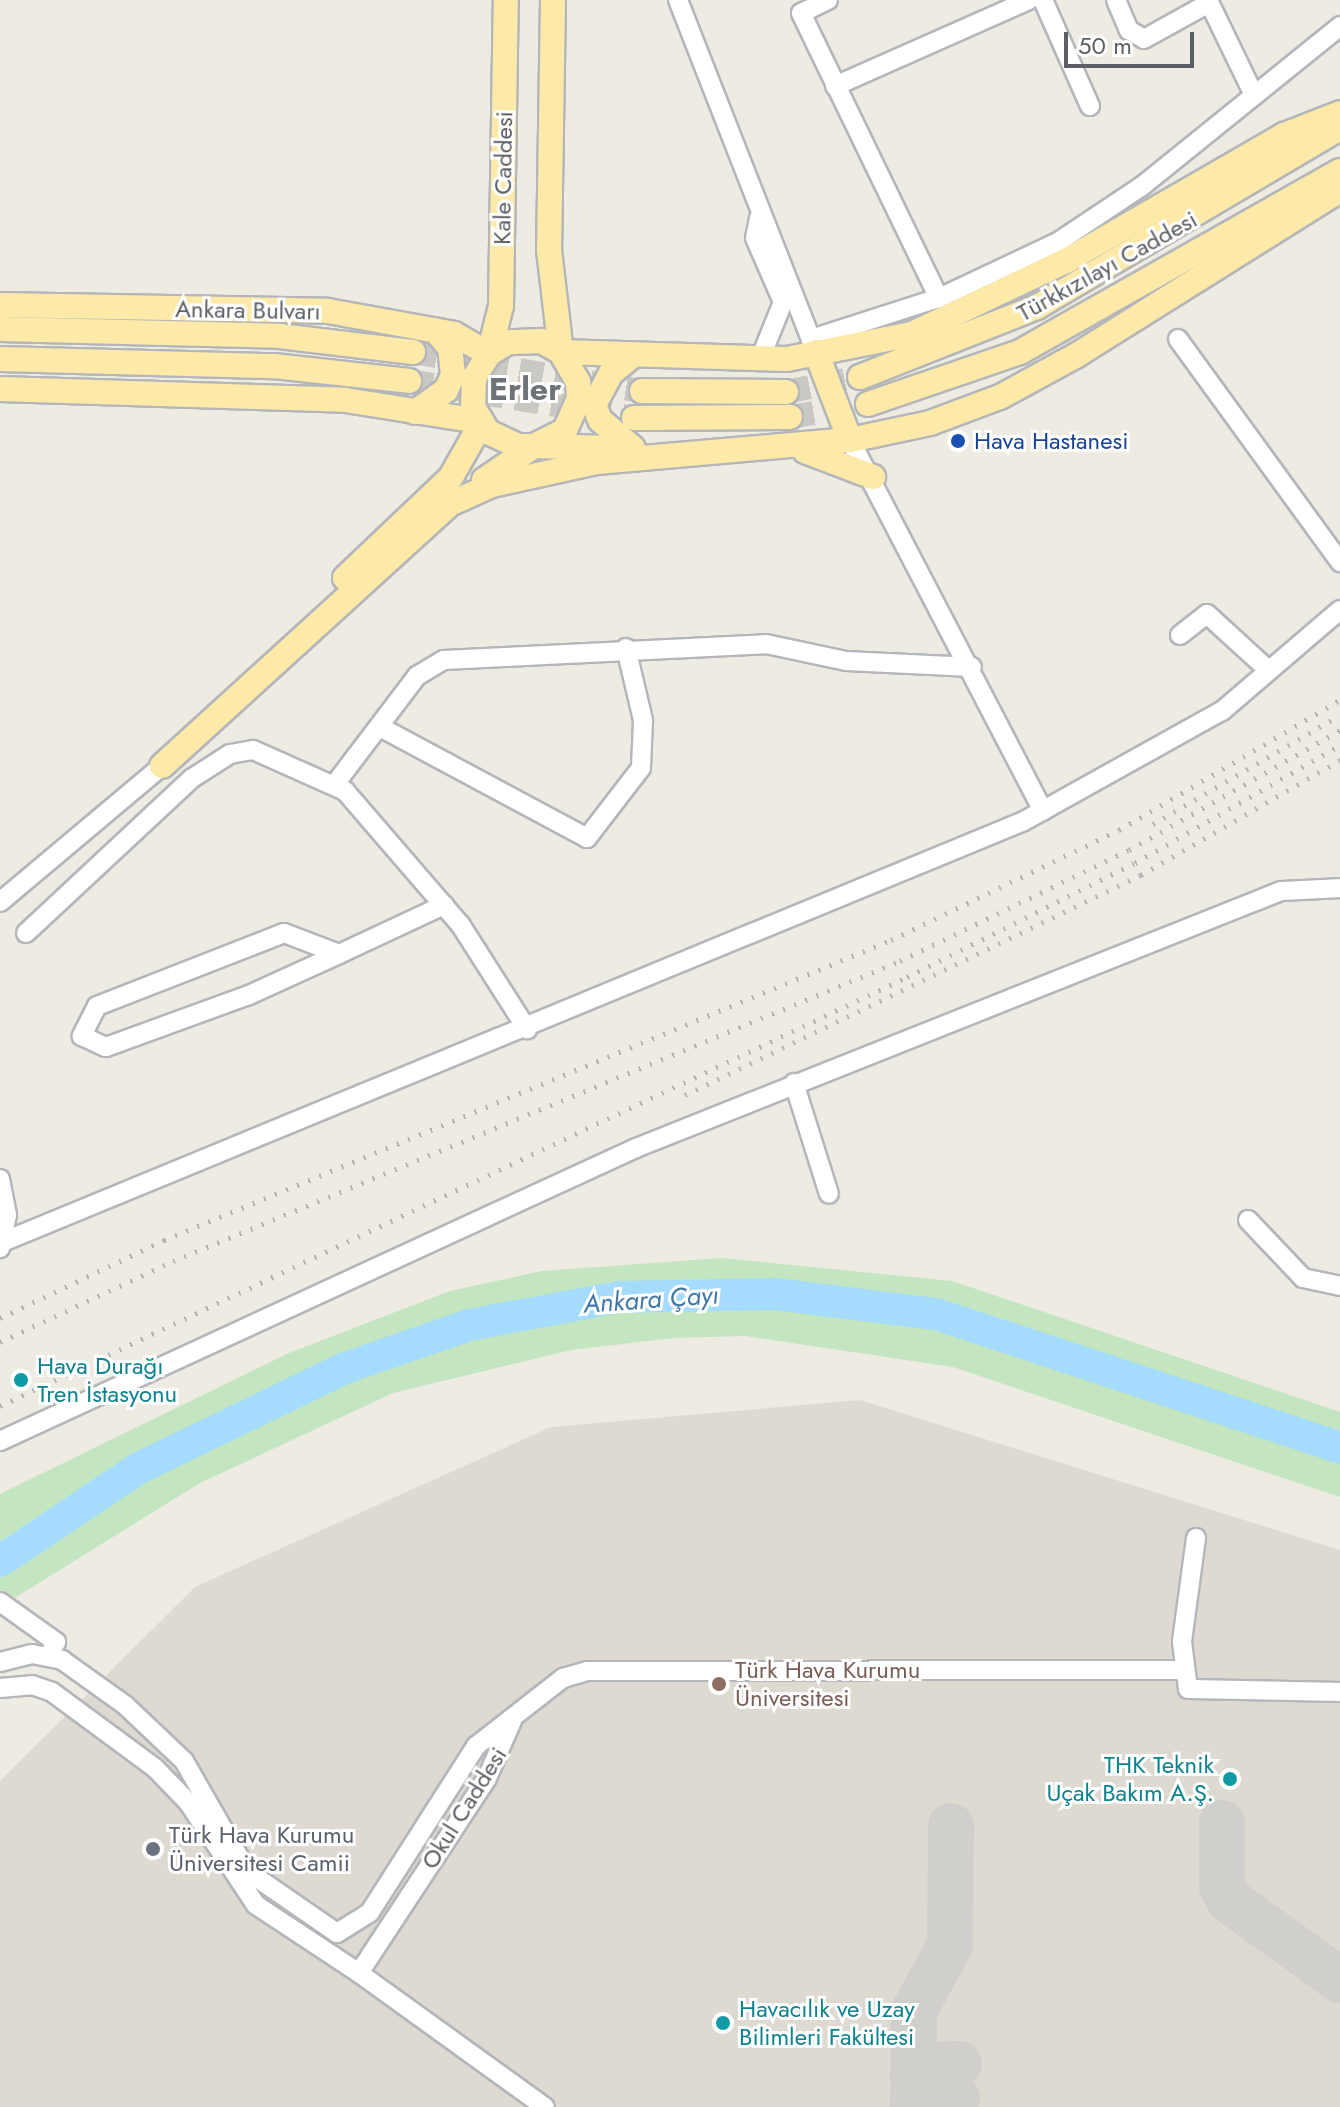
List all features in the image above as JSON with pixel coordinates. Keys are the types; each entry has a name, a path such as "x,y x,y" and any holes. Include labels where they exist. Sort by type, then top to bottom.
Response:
{"main road":[{"name":"Kale Caddesi","path":"489,354 501,306 506,0"},
{"name":"Kale Caddesi","path":"553,0 549,250 561,352"},
{"path":"657,455 633,448 534,446 502,442 480,422 471,393 489,354 519,340 561,352 631,357 760,359 814,346 912,334 965,310 1284,135 1340,113"},
{"name":"Türkkızılayı Caddesi","path":"860,377 1037,307 1340,128"},
{"name":"Türkkızılayı Caddesi","path":"868,404 1020,352 1340,171"},
{"path":"443,507 538,473 657,455 850,440 1000,397 1340,190"},
{"name":"Ankara Bulvarı","path":"0,305 328,311 435,330 489,354"},
{"name":"Ankara Bulvarı","path":"0,329 279,336 413,352"},
{"path":"425,414 453,375 450,348 435,330"},
{"path":"814,346 850,440"},
{"path":"162,766 443,507 534,446 565,430 577,407 578,382 561,352"},
{"path":"631,357 611,373 594,405 600,420 633,448"},
{"path":"0,359 274,366 409,381"},
{"path":"0,389 345,400 480,422"},
{"path":"642,391 786,392"},
{"path":"634,418 790,417"},
{"path":"162,766 451,477 480,422"},
{"path":"787,447 873,477"}],"street":[{"path":"678,0 759,218 755,238 783,302 760,359"},
{"path":"828,0 801,13 939,298"},
{"path":"835,86 1031,0 1090,106"},
{"path":"1116,0 1129,30 1144,39 1208,1 1254,95"},
{"path":"759,218 772,228 814,346 939,298 1058,242 1254,95 1340,26"},
{"path":"1178,339 1340,562"},
{"path":"850,440 873,477 972,667 1043,811"},
{"path":"0,1179 3,1245 527,1029 1043,811 1222,711 1267,669 1340,610"},
{"path":"1180,635 1207,614 1267,669"},
{"path":"335,784 417,676 444,660 626,648 766,644 846,661 972,667"},
{"path":"380,727 587,838 641,768 643,720 626,648"},
{"path":"26,933 191,779 230,754 253,750 335,784 444,905 527,1029"},
{"path":"0,902 162,766"},
{"path":"0,1441 636,1148 1281,891 1340,888"},
{"path":"339,954 284,933 97,1006 82,1036 106,1047 339,954 444,905"},
{"path":"794,1083 829,1194"},
{"path":"1248,1220 1303,1278 1340,1286"},
{"path":"1196,1538 1182,1670 1188,1689 1340,1692"},
{"path":"0,1662 49,1656 56,1642 3,1605"},
{"name":"Okul Caddesi","path":"49,1656 113,1697 145,1723 184,1761 247,1871 337,1933 370,1912 476,1746 512,1721"},
{"path":"512,1721 548,1686 587,1671 1182,1670"},
{"path":"0,1688 32,1685 81,1712 124,1744 188,1802 233,1881 256,1905 359,1973 545,2107"},
{"path":"81,1712 110,1721 119,1713 113,1697"},
{"path":"124,1744 121,1721 133,1716 145,1723"},
{"name":"Okul Caddesi","path":"359,1973 487,1778 512,1721"}],"shaded area":[{"name":"Türk Hava Kurumu Üniversitesi","path":"860,1400 1340,1550 1340,2107 0,2107 0,1781 195,1587 551,1427"}],"green space":[{"path":"722,1258 952,1281 1340,1412 1340,1497 953,1367 745,1336 674,1338 571,1350 393,1393 200,1483 0,1607 0,1494 289,1353 450,1291 542,1271"}],"waterway":[{"name":"Ankara Çayı","path":"0,1561 139,1468 345,1368 469,1325 619,1297 775,1294 936,1314 1340,1448"}],"taxiway":[{"path":"1222,1823 1222,1887 1230,1901 1340,1980"},
{"path":"913,2107 914,2011 950,1945 951,1826"},
{"path":"913,2075 927,2065 959,2064"},
{"path":"913,2107 925,2098 957,2098"}],"tunnel":[{"path":"413,352 642,391"},
{"path":"786,392 860,377"},
{"path":"409,381 634,418"},
{"path":"790,417 868,404"}],"railway":[{"path":"0,1318 164,1240 891,940 1119,830 1340,700"},
{"path":"1153,824 1340,715"},
{"path":"0,1342 173,1261 900,961 1129,850 1340,730"},
{"path":"0,1406 907,977 1135,863 1340,745"},
{"path":"685,1095 1141,875 1340,760"}],"place":[{"name":"Hava Hastanesi","path":"958,441"},
{"name":"Hava Durağı Tren İstasyonu","path":"21,1380"},
{"name":"Türk Hava Kurumu Üniversitesi","path":"719,1684"},
{"name":"THK Teknik Uçak Bakım A.Ş.","path":"1230,1779"},
{"name":"Türk Hava Kurumu Üniversitesi Camii","path":"153,1849"},
{"name":"Havacılık ve Uzay Bilimleri Fakültesi","path":"723,2023"}],"district":[{"name":"Erler","path":"525,389"}]}
